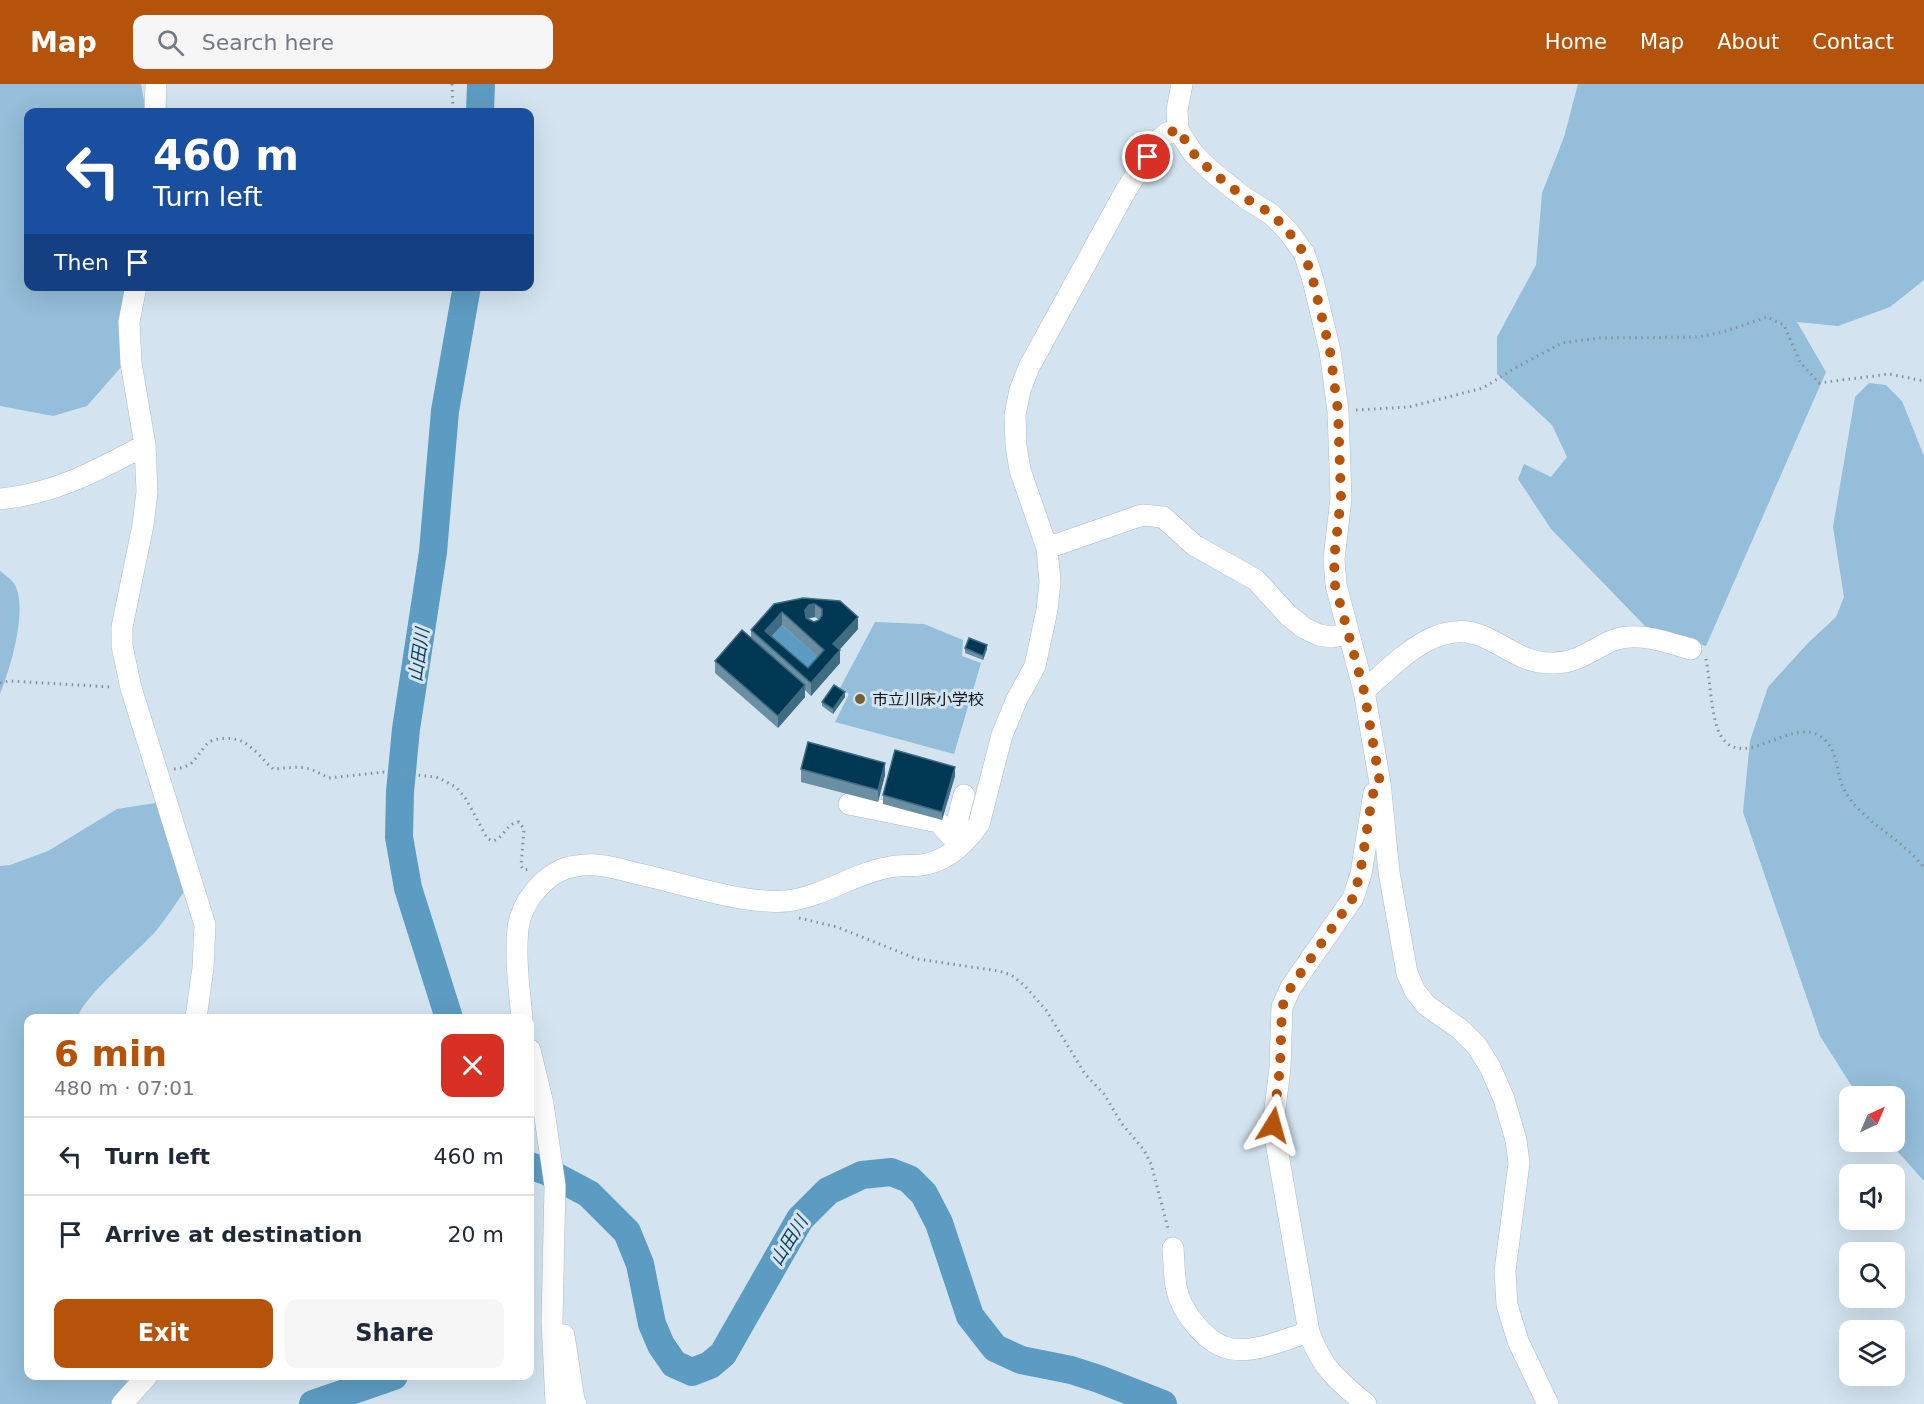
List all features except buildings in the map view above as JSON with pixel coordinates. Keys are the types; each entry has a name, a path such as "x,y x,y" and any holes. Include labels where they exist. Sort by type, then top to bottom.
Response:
{"street":[{"path":"154,108 156,84"},
{"path":"1182,84 1177,110 1178,129 1193,153 1211,171 1245,198 1272,214 1304,253 1313,280 1330,351 1338,411 1341,498 1334,559 1335,585 1364,691 1380,783 1389,872 1407,974 1414,991 1426,1005 1460,1029 1477,1046 1490,1067 1504,1099 1516,1140 1519,1163 1505,1271 1507,1305 1518,1341 1548,1404"},
{"path":"522,1014 517,962 519,926 525,905 550,876 565,868 593,865 616,868 743,898 786,901 824,892 861,876 890,867 924,865 946,857 957,842 979,824 1002,735 1017,699 1035,666 1047,610 1050,582 1047,548 1020,470 1017,454 1015,415 1020,390 1040,346 1126,190 1159,140 1167,133 1178,129"},
{"path":"135,291 129,322 131,363 145,445 147,492 122,627 122,646 131,688 205,925 203,968 197,1014"},
{"path":"0,499 25,497 83,478 145,445"},
{"path":"1047,548 1142,515 1163,517 1194,545 1256,580 1288,615 1304,628 1319,635 1332,637 1349,634"},
{"path":"1364,691 1422,643 1451,633 1466,632 1482,636 1517,656 1550,663 1582,658 1615,640 1628,638 1646,638 1691,649"},
{"path":"1366,1404 1325,1367 1315,1350 1309,1332 1273,1125 1280,1068 1282,1007 1291,987 1353,898 1360,874 1372,798 1375,787 1380,783"},
{"path":"957,842 964,795"},
{"path":"849,804 938,822 957,842"},
{"path":"534,1067 543,1104 555,1186 552,1321 556,1404"},
{"path":"1173,1248 1176,1288 1185,1309 1203,1334 1214,1344 1233,1350 1254,1348 1309,1332"},
{"path":"552,1321 561,1328 566,1342 576,1404"},
{"path":"122,1404 143,1380"}],"path":[{"path":"452,84 453,108"},
{"path":"1338,411 1408,406 1462,395 1483,388 1562,343 1600,338 1698,337 1723,332 1767,317 1784,325 1800,362 1819,384 1889,374 1924,381"},
{"path":"1691,649 1705,654 1716,726 1724,742 1736,749 1758,746 1799,731 1817,734 1832,747 1845,791 1859,808 1924,868"},
{"path":"0,683 9,681 131,688"},
{"path":"157,770 184,768 193,763 208,742 215,738 244,742 273,769 299,767 311,769 329,778 392,773 445,781 456,788 466,799 487,838 492,841 500,838 512,823 519,822 524,829 521,866 524,870 541,869 550,876"},
{"path":"786,901 791,912 798,917 837,927 917,958 999,971 1011,975 1024,985 1046,1010 1085,1074 1104,1094 1122,1124 1144,1150 1151,1164 1173,1248"}],"shaded area":[{"path":"0,84 141,84 145,108 24,108 24,291 139,291 122,366 87,406 53,416 0,406"},
{"path":"1578,84 1924,84 1924,280 1890,307 1838,326 1797,322 1826,372 1706,646 1645,626 1551,529 1518,479 1524,464 1551,477 1567,457 1552,425 1497,374 1497,337 1536,265 1542,193 1564,137"},
{"path":"1869,383 1886,385 1902,401 1924,456 1924,1181 1898,1152 1905,1152 1905,1086 1852,1086 1820,1036 1743,812 1750,741 1768,687 1808,643 1836,617 1844,597 1833,527 1855,397"},
{"path":"0,571 15,585 20,612 16,641 0,694"},
{"path":"875,622 924,624 963,640 962,656 981,663 954,754 835,722 849,694 840,688"},
{"path":"782,625 824,662 808,681 765,643"},
{"path":"155,803 179,822 188,886 155,932 99,987 80,1014 24,1014 24,1380 126,1380 130,1383 135,1404 0,1404 0,866 10,865 48,851 117,809"}],"waterway":[{"name":"山田川","path":"480,108 481,84"},
{"name":"山田川","path":"448,1014 408,888 399,837 400,792 406,729 433,552 445,411 466,291"},
{"name":"山田川","path":"534,1167 546,1171 589,1194 627,1232 640,1264 652,1324 661,1345 674,1364 692,1372 710,1365 723,1354 800,1219 828,1191 862,1175 891,1172 909,1179 924,1194 939,1223 970,1316 995,1348 1021,1360 1071,1370 1099,1379 1163,1404"},
{"path":"313,1404 382,1380"}],"place":[{"name":"市立川床小学校","path":"860,699"}],"route":[{"path":"1148,157 1159,140 1167,133 1178,129 1193,153 1211,171 1245,198 1272,214 1288,231 1304,253 1313,280 1330,351 1338,411 1341,498 1334,559 1335,585 1364,691 1380,783 1375,787 1372,798 1360,874 1353,898 1291,987 1282,1007 1280,1068 1273,1125"}]}
